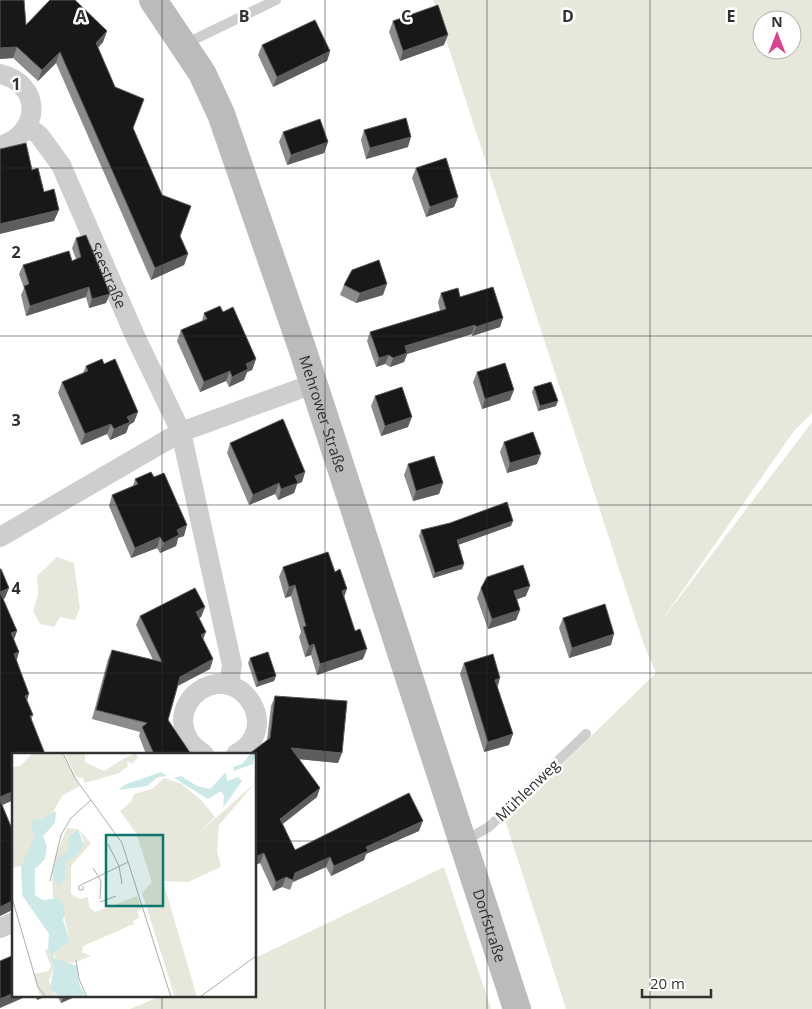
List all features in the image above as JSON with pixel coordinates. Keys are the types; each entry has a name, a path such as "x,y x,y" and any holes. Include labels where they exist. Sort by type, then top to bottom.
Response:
{"main road":[{"name":"Mehrower Straße","path":"153,0 202,73 221,114 313,384 464,842"},
{"name":"Dorfstraße","path":"464,842 517,1009"}],"street":[{"path":"0,74 19,83 27,92 31,103 32,115 28,127 21,136 0,146"},
{"name":"Seestraße","path":"28,127 40,135 61,165 135,336 181,432 232,665 229,685"},
{"path":"0,537 181,432 313,384"},
{"path":"203,753 188,740 184,729 183,716 194,694 204,687 217,684 229,685 240,690 249,698 255,708 256,732 251,742 237,753"},
{"path":"0,928 12,923"}],"lane":[{"path":"184,44 276,0"},
{"name":"Mühlenweg","path":"464,842 490,826 586,734"}],"shaded area":[{"path":"433,0 812,0 812,413 794,431 660,623 812,422 812,1009 566,1009 505,820 656,673 644,645"},
{"path":"57,557 74,563 80,608 75,620 60,617 54,627 40,624 33,611 38,595 37,576"},
{"path":"444,867 491,1009 130,1009 162,996 256,996 256,958"}],"building":[{"path":"0,0 24,0 26,25 50,0 75,0 107,31 96,43 115,87 144,99 133,128 162,195 191,206 180,236 188,254 155,268 60,52 42,70 17,47 0,48"},
{"path":"438,5 448,35 403,51 393,21"},
{"path":"315,20 330,51 277,77 262,45"},
{"path":"406,118 411,137 370,148 364,130"},
{"path":"320,119 328,142 291,155 283,132"},
{"path":"26,143 32,170 38,168 44,192 54,189 59,210 0,224 0,149"},
{"path":"446,158 458,197 430,207 416,168"},
{"path":"86,235 110,294 92,299 89,287 30,306 24,286 29,284 23,265 69,251 72,261 81,257 76,238"},
{"path":"379,260 387,284 360,293 344,285 352,270"},
{"path":"493,287 503,318 405,346 407,353 393,358 389,355 379,358 370,332 446,309 441,293 458,288 460,297"},
{"path":"220,306 223,312 233,307 256,359 246,364 248,369 232,377 230,371 204,382 181,330 207,319 204,313"},
{"path":"102,359 104,364 115,359 138,412 127,417 130,422 114,429 111,424 85,434 62,382 88,371 86,366"},
{"path":"505,363 514,390 485,399 477,372"},
{"path":"551,382 558,401 540,406 534,387"},
{"path":"402,387 412,417 385,426 375,396"},
{"path":"283,419 305,472 295,476 298,483 281,489 279,483 253,495 230,443"},
{"path":"533,432 541,454 510,463 504,442"},
{"path":"434,456 443,483 416,491 408,464"},
{"path":"151,472 154,477 164,473 187,525 177,530 179,535 164,543 160,537 135,548 112,495 138,484 135,479"},
{"path":"507,502 513,521 457,540 464,564 435,573 421,530 450,523"},
{"path":"328,552 335,572 340,569 347,589 342,591 355,631 360,629 367,649 320,664 314,644 309,646 303,627 306,626 295,585 289,587 283,567"},
{"path":"523,565 530,586 514,591 520,610 492,619 481,588 487,577"},
{"path":"0,569 9,588 0,592"},
{"path":"195,588 205,607 196,612 206,632 201,635 213,659 180,677 168,720 190,753 154,753 142,727 147,723 96,710 112,650 162,662 140,616"},
{"path":"0,592 17,631 11,633 19,652 14,654 29,694 25,696 33,715 30,716 45,753 12,753 12,792 0,797"},
{"path":"605,604 614,634 572,648 563,618"},
{"path":"268,652 276,676 258,682 250,658"},
{"path":"493,654 500,678 495,680 513,734 488,742 464,663"},
{"path":"275,696 347,701 342,753 291,748 320,788 280,819 295,850 409,793 423,821 366,847 368,851 334,866 330,857 295,873 293,880 286,877 276,882 264,853 256,857 256,753 250,753 270,738"},
{"path":"0,800 12,829 12,901 0,907"},
{"path":"12,956 12,994 0,999 0,961"}]}
